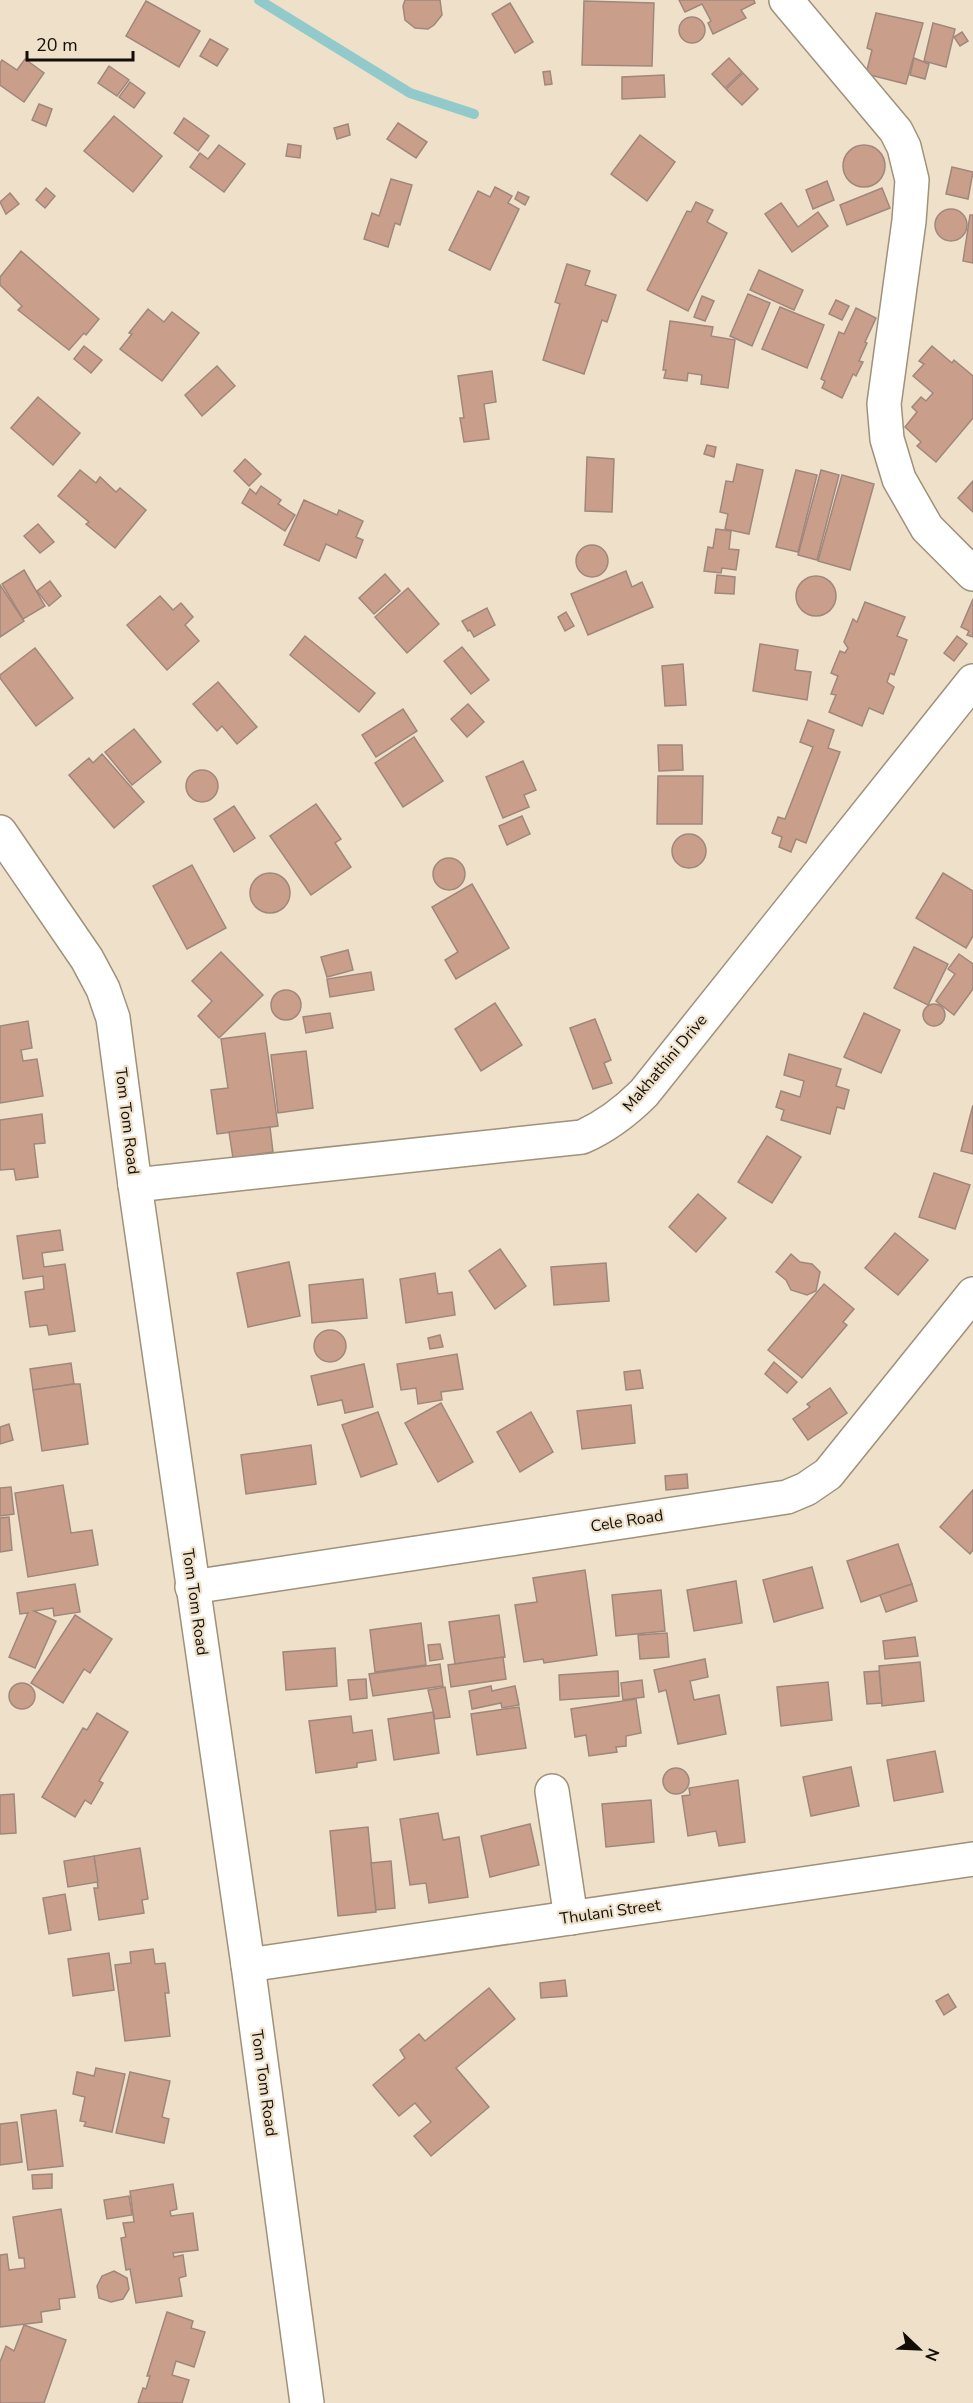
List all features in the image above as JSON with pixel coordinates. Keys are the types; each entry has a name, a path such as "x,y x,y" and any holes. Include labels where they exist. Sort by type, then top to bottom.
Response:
{"street":[{"path":"786,0 896,131 904,147 912,180 909,220 884,404 887,439 899,479 927,528 973,574"},
{"name":"Makhathini Drive","path":"135,1185 582,1137 605,1127 624,1113 644,1093 973,681"},
{"name":"Tom Tom Road","path":"0,832 87,959 103,989 113,1018 192,1587 248,1965 307,2403"},
{"name":"Cele Road","path":"192,1587 787,1497 806,1489 828,1474 973,1294"},
{"path":"552,1791 571,1918"},
{"name":"Thulani Street","path":"248,1965 973,1859"}],"building":[{"path":"405,0 440,0 442,15 428,29 415,28 405,20 403,6"},
{"path":"679,0 754,0 755,3 741,10 746,18 713,34 708,23 711,21 702,4 685,12"},
{"path":"146,1 200,31 179,67 126,36"},
{"path":"584,1 654,3 652,66 582,65"},
{"path":"510,3 533,42 515,53 492,14"},
{"path":"876,13 923,23 906,84 866,74 872,50 867,48"},
{"path":"692,17 702,20 705,30 702,40 692,43 682,40 679,30 682,20"},
{"path":"933,23 955,29 946,67 924,61"},
{"path":"962,32 968,41 960,46 954,37"},
{"path":"210,39 228,49 217,66 200,56"},
{"path":"729,58 742,72 725,88 712,74"},
{"path":"914,58 929,64 925,79 910,75"},
{"path":"25,59 44,73 24,102 0,85 0,63 2,60 17,70"},
{"path":"109,66 129,80 117,96 98,83"},
{"path":"550,71 552,84 545,85 543,72"},
{"path":"743,73 758,89 742,105 726,89"},
{"path":"664,75 665,97 622,99 622,77"},
{"path":"130,82 145,93 134,108 119,97"},
{"path":"39,104 52,109 46,126 32,120"},
{"path":"114,116 162,156 133,192 84,151"},
{"path":"184,118 209,136 198,151 174,133"},
{"path":"398,123 427,142 416,158 387,139"},
{"path":"348,124 350,135 337,139 334,128"},
{"path":"640,135 675,162 647,201 611,174"},
{"path":"288,144 301,146 300,158 286,156"},
{"path":"219,145 245,164 224,192 190,167 200,153 208,159"},
{"path":"864,145 879,151 885,166 879,181 864,187 849,181 843,166 849,151"},
{"path":"952,167 973,172 968,199 946,194"},
{"path":"391,179 412,185 400,225 395,223 388,247 364,239 372,213 379,216"},
{"path":"827,181 834,200 813,209 806,190"},
{"path":"495,187 512,196 508,203 519,209 490,270 449,250 478,191 490,197"},
{"path":"46,188 55,196 45,208 36,200"},
{"path":"882,188 890,208 847,225 840,205"},
{"path":"518,192 529,197 525,205 515,199"},
{"path":"10,193 19,204 6,214 0,202"},
{"path":"696,202 713,210 707,222 727,233 688,311 647,290 687,211 691,212"},
{"path":"781,203 798,227 818,212 828,226 792,252 765,214"},
{"path":"951,209 962,214 967,225 962,236 951,241 940,236 935,225 940,214"},
{"path":"970,215 973,215 973,263 963,261"},
{"path":"21,251 99,319 69,350 18,310 22,306 0,285 0,277"},
{"path":"567,264 590,271 585,285 616,295 607,322 602,320 584,374 543,360 560,304 555,302"},
{"path":"759,270 803,290 794,310 750,290"},
{"path":"748,294 770,303 752,346 730,336"},
{"path":"702,296 714,301 705,321 694,317"},
{"path":"836,300 849,306 842,320 829,314"},
{"path":"780,307 824,325 807,368 762,349"},
{"path":"856,308 876,318 859,361 863,362 856,376 853,374 842,398 822,388 825,381 821,379 839,332 844,334"},
{"path":"148,309 164,322 172,312 199,333 162,381 120,349 132,334 129,333"},
{"path":"670,321 713,327 711,336 735,340 728,388 701,384 702,375 688,373 687,381 664,378 666,370 663,370"},
{"path":"84,346 102,360 91,373 74,359"},
{"path":"932,346 952,363 954,360 973,376 973,418 936,462 917,446 921,442 905,427 917,412 912,407 921,397 926,401 933,393 913,376 924,364 919,361"},
{"path":"217,366 235,386 202,416 185,395"},
{"path":"492,371 496,402 484,404 489,439 464,442 460,418 464,418 458,376"},
{"path":"38,397 80,433 53,465 11,428"},
{"path":"707,445 716,447 714,457 704,454"},
{"path":"587,457 614,459 612,512 585,511"},
{"path":"245,459 261,474 249,486 234,471"},
{"path":"737,464 763,470 749,534 725,529 728,514 720,512 726,481 733,482"},
{"path":"80,470 96,483 100,477 116,492 120,488 146,510 115,548 86,524 89,522 58,496"},
{"path":"796,470 817,475 798,552 776,547"},
{"path":"821,470 839,475 817,560 798,555"},
{"path":"842,475 874,484 850,570 818,561"},
{"path":"973,481 973,512 958,498"},
{"path":"261,486 281,500 278,504 295,515 285,531 242,503 250,489 256,494"},
{"path":"304,500 337,515 339,510 363,521 356,537 363,540 356,558 326,544 319,561 284,545"},
{"path":"38,524 54,542 40,553 24,536"},
{"path":"716,529 731,531 729,549 739,550 736,570 722,568 721,573 704,571 708,547 713,548"},
{"path":"592,545 604,549 608,561 604,573 592,577 580,573 576,561 580,549"},
{"path":"24,570 45,606 23,619 2,584"},
{"path":"626,571 632,587 642,582 653,607 588,635 571,594"},
{"path":"385,574 400,591 374,614 359,598"},
{"path":"717,575 735,577 734,594 715,593"},
{"path":"816,576 830,582 836,596 830,610 816,616 802,610 796,596 802,582"},
{"path":"50,581 61,596 49,606 37,591"},
{"path":"0,585 24,621 0,637"},
{"path":"408,588 439,624 407,653 375,617"},
{"path":"160,596 173,610 181,603 193,617 185,625 199,641 167,670 127,625"},
{"path":"973,599 973,637 967,635 969,631 961,627"},
{"path":"865,602 905,617 897,636 907,640 894,675 890,673 887,682 894,687 883,714 869,708 862,726 829,712 836,695 831,694 838,676 831,673 840,651 845,653 848,648 844,642 853,619 857,622"},
{"path":"487,608 495,625 474,637 462,621"},
{"path":"566,612 574,626 565,631 558,617"},
{"path":"305,636 375,693 359,712 290,655"},
{"path":"957,636 967,644 954,661 944,653"},
{"path":"760,644 798,650 795,670 811,672 807,700 753,691"},
{"path":"462,647 489,680 471,694 444,661"},
{"path":"35,648 73,698 36,726 0,678 0,675"},
{"path":"683,664 686,705 665,706 662,666"},
{"path":"218,682 257,727 237,744 222,726 217,731 193,704"},
{"path":"468,704 484,722 467,737 451,719"},
{"path":"403,709 417,731 376,757 362,735"},
{"path":"808,720 834,730 828,748 840,752 806,843 796,839 791,852 779,847 782,837 772,833 778,817 785,819 813,747 800,742"},
{"path":"134,729 161,762 132,785 105,752"},
{"path":"414,737 443,781 403,807 375,763"},
{"path":"658,745 682,745 683,770 659,771"},
{"path":"102,754 144,802 114,828 69,775 89,758 93,763"},
{"path":"523,761 536,790 524,795 529,807 503,818 486,777"},
{"path":"202,770 213,775 218,786 213,797 202,802 191,797 186,786 191,775"},
{"path":"658,776 703,776 702,824 657,824"},
{"path":"316,804 341,839 335,843 351,867 311,895 270,836"},
{"path":"234,806 255,838 234,852 214,819"},
{"path":"522,816 530,834 507,845 499,826"},
{"path":"689,834 701,839 706,851 701,863 689,868 677,863 672,851 677,839"},
{"path":"449,858 460,863 465,874 460,885 449,890 438,885 433,874 438,863"},
{"path":"192,865 226,928 187,949 153,886"},
{"path":"270,873 284,879 290,893 284,907 270,913 256,907 250,893 256,879"},
{"path":"943,873 973,891 973,936 966,948 916,918"},
{"path":"472,884 509,948 456,979 445,960 458,952 432,907"},
{"path":"914,947 948,964 928,1005 894,988"},
{"path":"348,950 353,970 327,977 321,957"},
{"path":"221,952 263,995 219,1038 198,1016 212,1001 192,981"},
{"path":"959,954 973,964 973,989 954,1015 936,1001 955,974 948,969"},
{"path":"371,972 374,990 330,997 327,979"},
{"path":"286,990 292,991 300,999 300,1011 292,1019 286,1020 280,1019 272,1011 271,1005 272,999 280,991"},
{"path":"495,1003 522,1045 481,1071 455,1029"},
{"path":"930,1004 938,1004 945,1011 945,1019 938,1026 930,1026 923,1019 923,1011"},
{"path":"330,1013 333,1028 306,1033 303,1017"},
{"path":"864,1013 900,1030 881,1073 844,1057"},
{"path":"595,1019 611,1060 604,1063 612,1083 593,1089 570,1028"},
{"path":"28,1021 32,1048 21,1050 23,1061 37,1059 43,1096 0,1103 0,1026"},
{"path":"265,1033 278,1126 217,1134 211,1090 228,1088 221,1039"},
{"path":"306,1051 313,1108 278,1113 271,1055"},
{"path":"789,1054 841,1069 836,1086 849,1090 844,1109 837,1107 830,1134 781,1120 784,1110 776,1107 781,1091 800,1097 804,1081 784,1075"},
{"path":"973,1105 973,1154 961,1151"},
{"path":"42,1114 45,1143 34,1144 38,1177 16,1180 14,1169 0,1170 0,1120"},
{"path":"270,1127 273,1152 233,1158 229,1132"},
{"path":"767,1136 801,1157 772,1203 738,1182"},
{"path":"934,1173 970,1185 955,1229 919,1217"},
{"path":"698,1194 726,1218 696,1252 669,1227"},
{"path":"60,1230 63,1250 42,1253 44,1267 65,1264 75,1331 49,1335 47,1325 30,1327 25,1292 44,1289 43,1276 23,1279 17,1236"},
{"path":"895,1233 928,1260 898,1295 865,1268"},
{"path":"500,1249 526,1286 495,1309 469,1271"},
{"path":"791,1254 800,1262 812,1264 820,1272 816,1291 807,1295 791,1290 786,1280 776,1272"},
{"path":"289,1262 300,1316 248,1327 237,1273"},
{"path":"606,1263 609,1301 554,1305 551,1267"},
{"path":"435,1273 438,1294 452,1292 455,1315 406,1323 400,1279"},
{"path":"363,1279 367,1318 312,1323 309,1285"},
{"path":"824,1284 854,1309 843,1322 847,1325 802,1378 768,1350"},
{"path":"330,1330 341,1335 346,1346 341,1357 330,1362 319,1357 314,1346 319,1335"},
{"path":"440,1335 443,1347 430,1349 428,1338"},
{"path":"457,1354 463,1389 441,1392 442,1400 418,1404 416,1388 401,1390 397,1364"},
{"path":"774,1362 797,1382 787,1393 765,1374"},
{"path":"71,1363 74,1384 33,1390 30,1369"},
{"path":"364,1364 373,1407 345,1413 342,1400 318,1405 311,1376"},
{"path":"640,1370 643,1388 626,1390 624,1372"},
{"path":"80,1384 88,1444 42,1451 33,1390"},
{"path":"830,1388 847,1413 808,1440 793,1419 810,1407 807,1404"},
{"path":"441,1403 473,1462 438,1482 405,1423"},
{"path":"631,1405 635,1443 582,1449 577,1411"},
{"path":"378,1412 397,1464 361,1477 342,1425"},
{"path":"531,1412 553,1452 520,1472 497,1432"},
{"path":"9,1424 13,1440 0,1444 0,1427"},
{"path":"311,1445 316,1484 246,1494 241,1455"},
{"path":"687,1474 688,1488 666,1490 665,1476"},
{"path":"63,1485 71,1533 92,1530 98,1565 28,1577 15,1493"},
{"path":"11,1487 14,1514 0,1516 0,1488"},
{"path":"973,1490 973,1550 970,1554 940,1527"},
{"path":"9,1517 12,1550 0,1552 0,1518"},
{"path":"898,1544 912,1584 861,1602 847,1561"},
{"path":"812,1567 823,1608 774,1622 763,1580"},
{"path":"585,1570 597,1655 544,1663 543,1659 524,1662 515,1605 537,1602 533,1578"},
{"path":"736,1581 742,1623 694,1631 687,1590"},
{"path":"75,1584 80,1612 54,1616 53,1608 34,1611 56,1621 35,1668 9,1657 28,1613 20,1614 17,1593"},
{"path":"912,1584 917,1601 886,1612 880,1595"},
{"path":"661,1590 665,1631 616,1636 612,1595"},
{"path":"75,1615 112,1639 90,1673 84,1669 63,1703 31,1683"},
{"path":"499,1615 505,1657 455,1664 449,1622"},
{"path":"421,1623 426,1665 375,1672 370,1630"},
{"path":"667,1633 669,1657 640,1659 638,1635"},
{"path":"915,1637 918,1656 885,1659 883,1641"},
{"path":"440,1644 443,1659 430,1661 428,1645"},
{"path":"335,1648 337,1686 286,1690 283,1652"},
{"path":"503,1657 506,1679 451,1687 448,1665"},
{"path":"705,1659 708,1677 690,1681 694,1700 719,1695 726,1734 678,1744 666,1690 659,1692 654,1670"},
{"path":"920,1662 924,1701 882,1706 879,1666"},
{"path":"440,1664 443,1686 373,1696 369,1674"},
{"path":"618,1671 619,1696 560,1700 559,1675"},
{"path":"879,1671 882,1703 867,1704 864,1672"},
{"path":"366,1679 367,1698 350,1700 348,1680"},
{"path":"642,1680 644,1697 623,1700 621,1683"},
{"path":"828,1682 832,1720 781,1726 777,1687"},
{"path":"22,1683 31,1687 35,1696 31,1705 22,1709 13,1705 9,1696 13,1687"},
{"path":"491,1686 492,1691 515,1686 519,1705 502,1708 501,1703 472,1709 469,1691"},
{"path":"445,1687 450,1717 435,1719 428,1690"},
{"path":"636,1699 641,1733 626,1736 626,1746 616,1747 617,1752 589,1756 586,1735 575,1737 571,1709"},
{"path":"519,1707 526,1748 477,1755 471,1714"},
{"path":"433,1712 439,1753 394,1760 388,1719"},
{"path":"97,1713 128,1732 99,1781 103,1783 91,1804 85,1800 75,1817 42,1797 83,1728 87,1730"},
{"path":"351,1716 353,1733 372,1730 376,1760 357,1763 357,1767 316,1773 309,1721"},
{"path":"935,1751 943,1792 894,1801 887,1760"},
{"path":"851,1767 859,1806 811,1816 803,1777"},
{"path":"676,1768 685,1772 689,1781 685,1790 676,1794 667,1790 663,1781 667,1772"},
{"path":"738,1780 745,1842 719,1846 716,1831 688,1836 682,1796 690,1795 689,1788"},
{"path":"14,1794 16,1833 0,1834 0,1795"},
{"path":"651,1800 654,1842 606,1847 602,1804"},
{"path":"438,1813 443,1840 459,1837 468,1897 429,1903 426,1883 410,1885 400,1819"},
{"path":"530,1824 539,1865 490,1877 481,1836"},
{"path":"368,1827 376,1912 338,1916 330,1831"},
{"path":"140,1848 148,1899 142,1900 144,1913 99,1920 94,1888 98,1888 94,1856"},
{"path":"94,1856 98,1882 68,1887 64,1861"},
{"path":"391,1861 395,1908 376,1910 371,1863"},
{"path":"65,1894 71,1930 49,1934 43,1898"},
{"path":"153,1949 155,1964 165,1963 169,1993 165,1993 170,2036 125,2041 115,1965 131,1963 130,1952"},
{"path":"109,1953 114,1990 73,1996 68,1959"},
{"path":"565,1980 567,1996 541,1998 540,1983"},
{"path":"489,1988 515,2019 456,2068 489,2107 431,2156 414,2136 431,2122 415,2103 399,2116 373,2085 405,2058 400,2050 419,2034 425,2041"},
{"path":"948,1994 956,2007 944,2015 936,2001"},
{"path":"96,2068 125,2074 112,2132 84,2126 86,2122 80,2121 85,2097 73,2094 77,2072 94,2076"},
{"path":"130,2072 170,2081 162,2117 169,2119 164,2143 116,2133"},
{"path":"56,2110 63,2166 28,2170 21,2115"},
{"path":"17,2122 22,2162 0,2165 0,2124"},
{"path":"52,2174 52,2188 33,2189 32,2175"},
{"path":"173,2184 177,2209 170,2211 171,2216 193,2213 198,2250 173,2253 174,2257 183,2255 186,2276 179,2278 182,2296 136,2303 130,2269 126,2270 121,2238 126,2237 123,2223 134,2222 130,2191"},
{"path":"129,2196 132,2215 107,2219 104,2200"},
{"path":"61,2209 75,2297 59,2299 60,2309 41,2312 42,2322 0,2327 0,2255 7,2254 9,2270 25,2268 24,2258 19,2258 13,2217"},
{"path":"114,2271 127,2278 129,2289 123,2299 111,2302 99,2298 97,2286 102,2276"},
{"path":"167,2312 193,2321 191,2328 205,2332 194,2367 176,2361 172,2375 189,2380 182,2403 138,2403 143,2388 146,2389 150,2376 147,2376"},
{"path":"24,2325 66,2340 44,2403 0,2403 0,2362 6,2346 14,2351"}],"waterway":[{"path":"259,0 410,93 474,114"}]}
